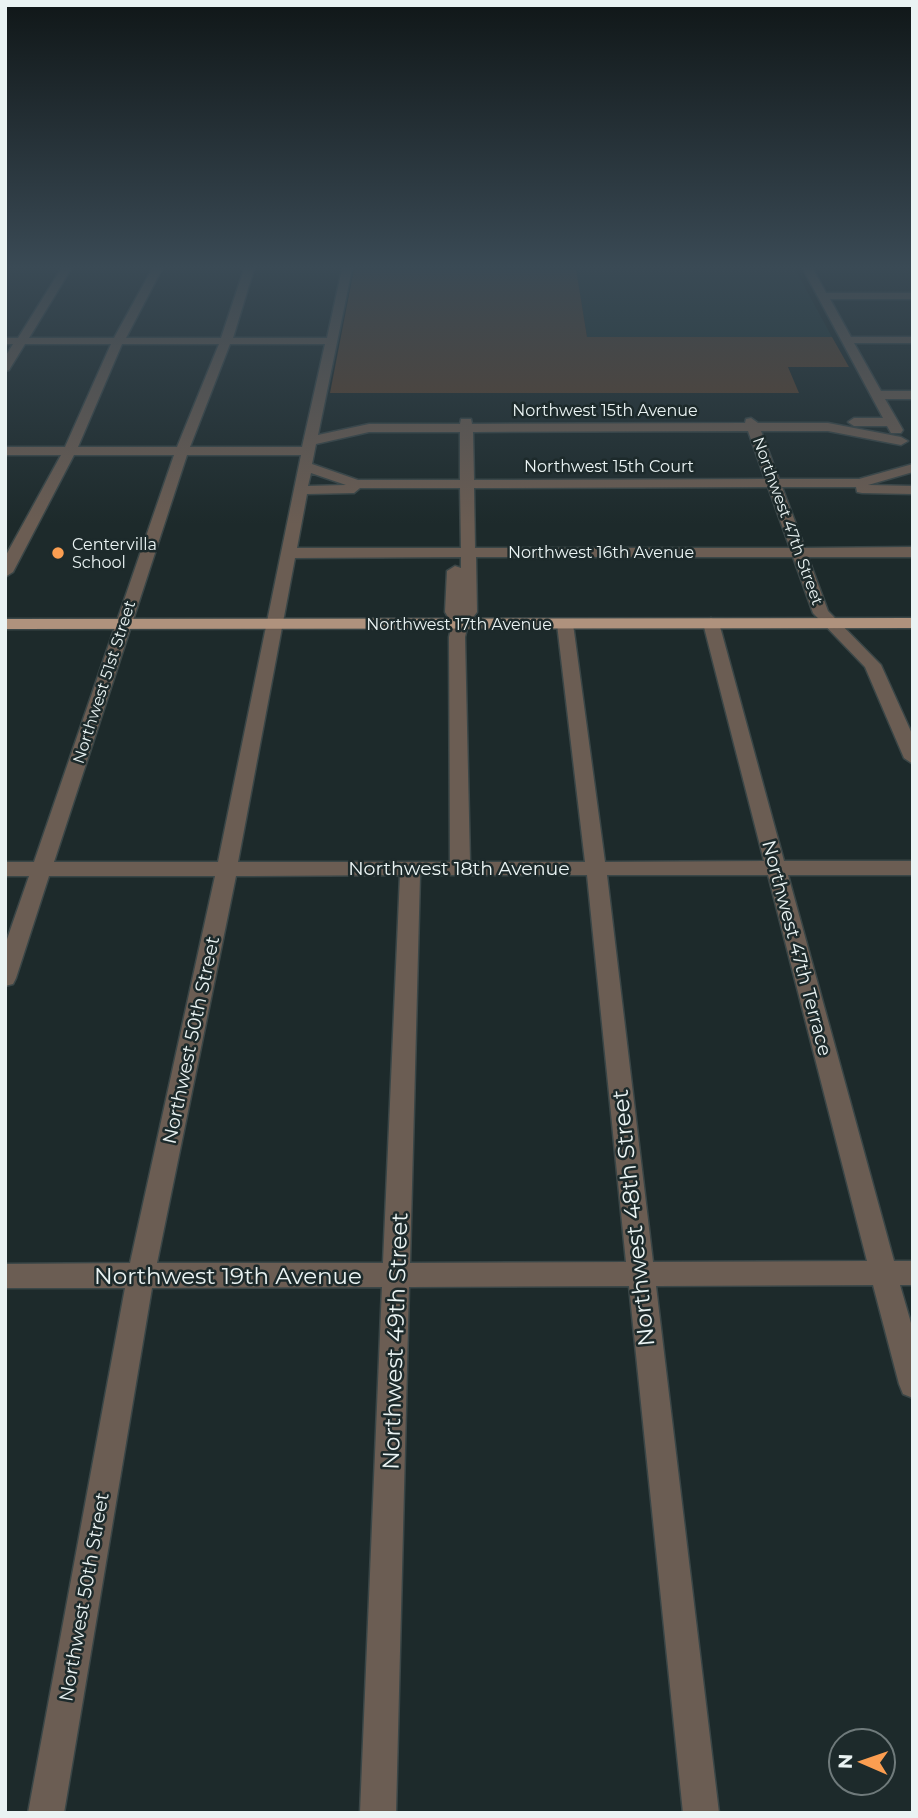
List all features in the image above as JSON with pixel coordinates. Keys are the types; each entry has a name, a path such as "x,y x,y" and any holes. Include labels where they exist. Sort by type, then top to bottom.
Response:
{"main road":[{"name":"Northwest 17th Avenue","path":"5,624 913,623"}],"street":[{"path":"5,572 70,450 112,354"},
{"name":"Northwest 51st Street","path":"5,978 182,450 221,354"},
{"name":"Northwest 50th Street","path":"46,1813 141,1275 227,869 309,445 330,354"},
{"path":"854,354 912,460"},
{"path":"876,395 913,395"},
{"name":"Northwest 15th Avenue","path":"309,445 372,425 839,425 891,422"},
{"name":"Northwest 15th Avenue","path":"5,451 182,450 309,445 372,425"},
{"path":"460,869 457,637 460,624 469,612 461,587 461,425"},
{"name":"Northwest 47th Street","path":"747,425 804,584 821,613 873,665 913,758"},
{"name":"Northwest 15th Avenue","path":"839,425 901,441"},
{"name":"Northwest 15th Court","path":"309,445 356,487"},
{"name":"Northwest 15th Court","path":"861,486 912,460"},
{"name":"Northwest 15th Court","path":"301,490 356,487 614,486 861,486 913,490"},
{"name":"Northwest 16th Avenue","path":"289,550 791,549 913,545"},
{"name":"Northwest 16th Avenue","path":"874,548 913,552"},
{"name":"Northwest 47th Street","path":"804,584 811,623"},
{"name":"Northwest 47th Terrace","path":"712,623 883,1273"},
{"name":"Northwest 48th Street","path":"565,624 596,868 639,1275 701,1813"},
{"name":"Northwest 18th Avenue","path":"5,869 913,868"},
{"name":"Northwest 49th Street","path":"379,1813 410,869"},
{"path":"883,1273 913,1384"},
{"name":"Northwest 19th Avenue","path":"5,1276 913,1273"}],"shaded area":[{"path":"338,354 842,354 849,367 788,367 799,393 330,393"}],"place":[{"name":"Centervilla School","path":"58,553"}]}
